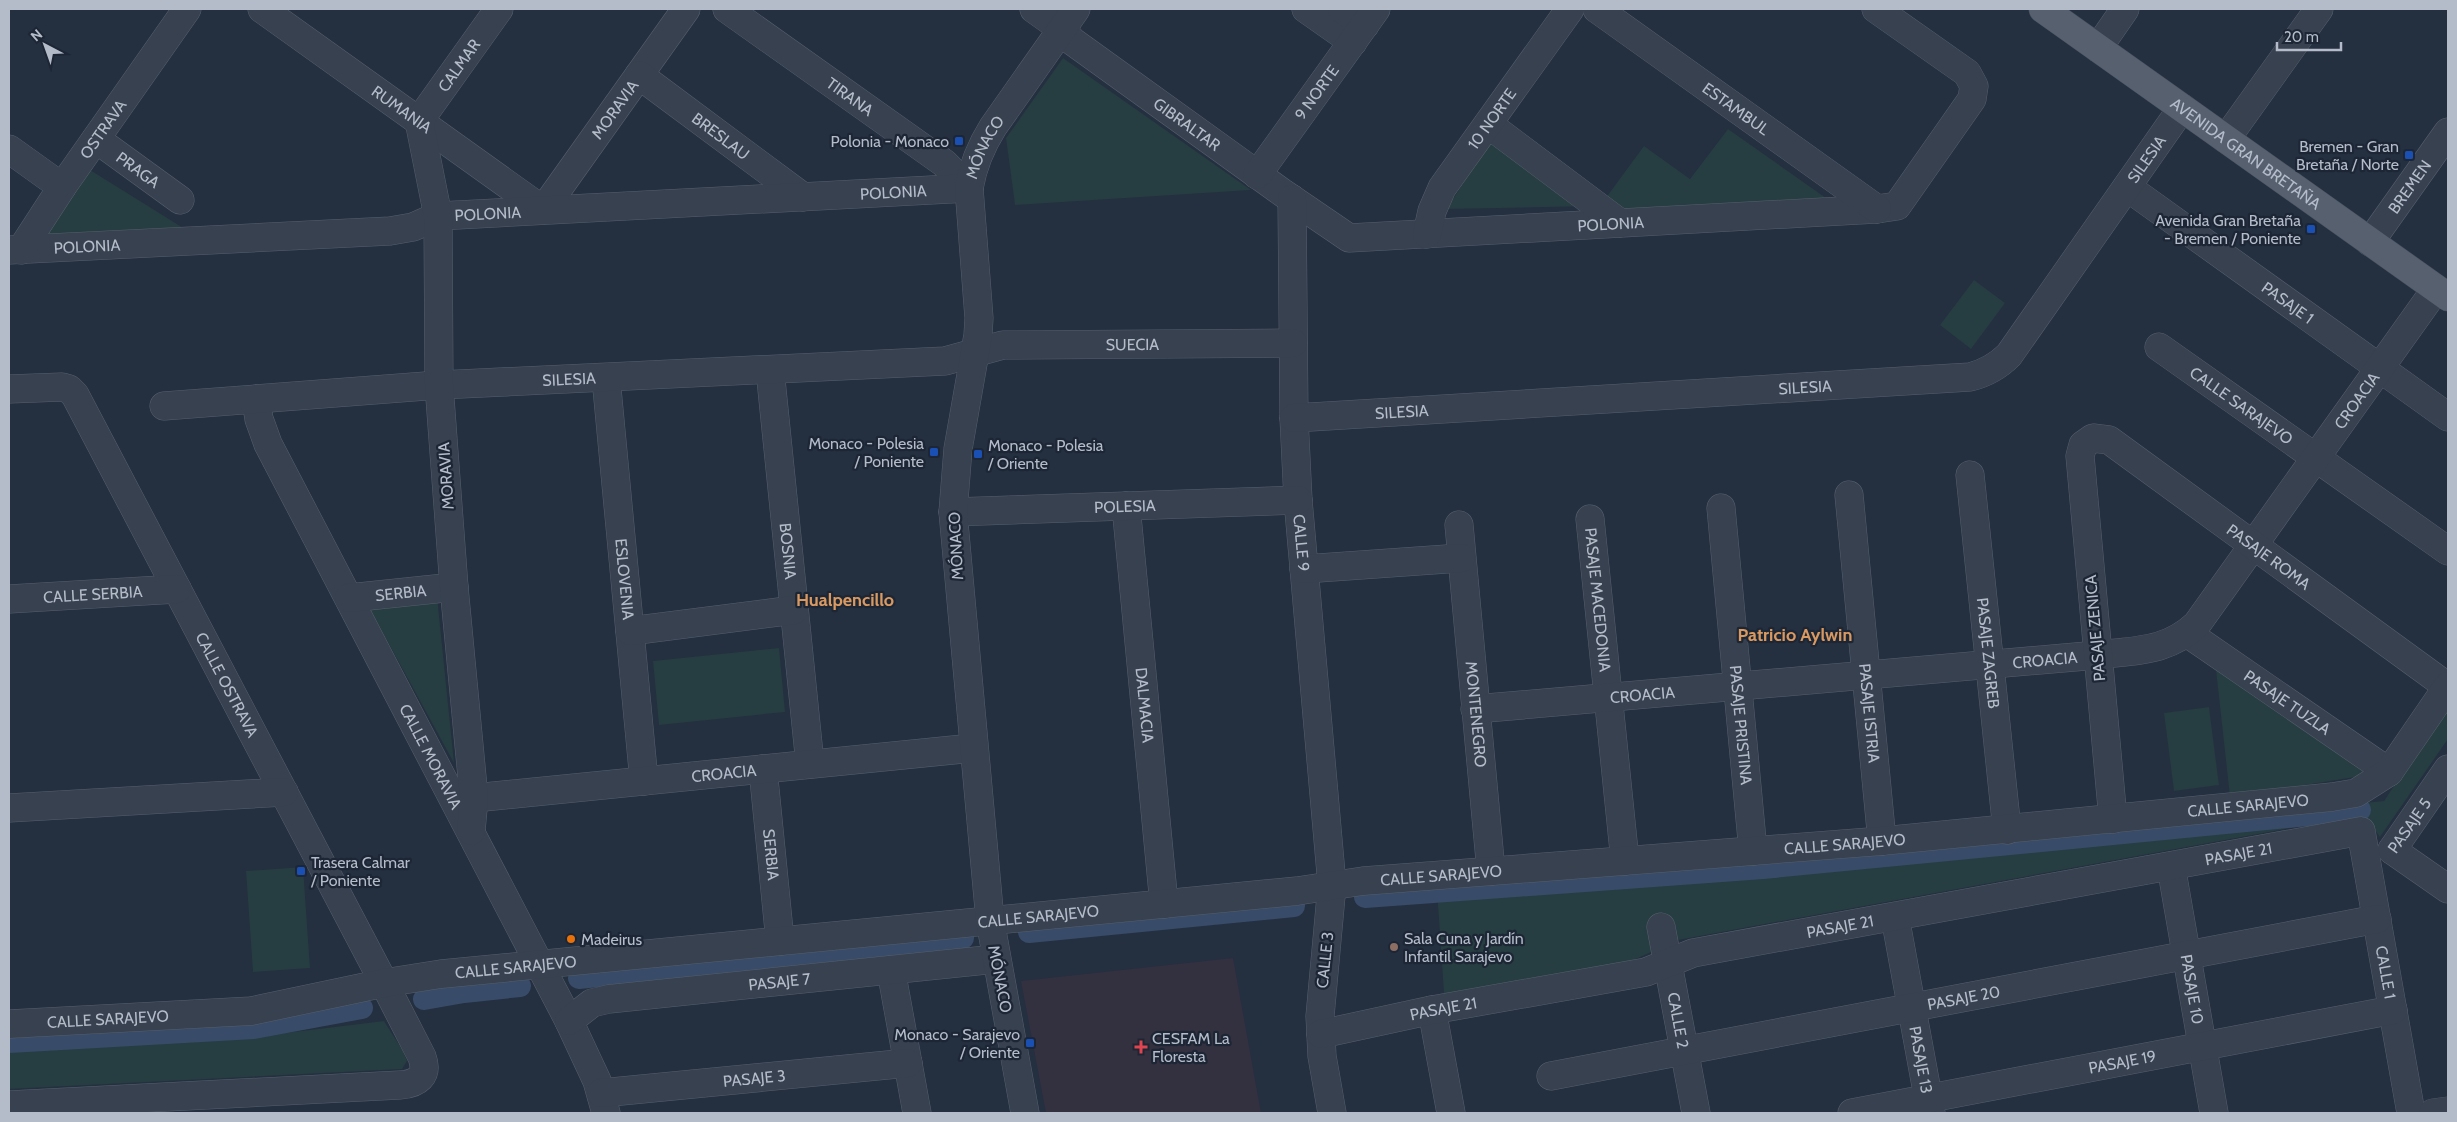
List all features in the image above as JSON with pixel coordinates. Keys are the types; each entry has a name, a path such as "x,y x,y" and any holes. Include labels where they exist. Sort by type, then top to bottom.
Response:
{"main road":[{"name":"AVENIDA GRAN BRETAÑA","path":"2043,9 2442,293"}],"street":[{"name":"OSTRAVA","path":"15,250 62,187 187,9"},
{"name":"RUMANIA","path":"262,9 543,210"},
{"name":"CALMAR","path":"419,121 499,9"},
{"name":"MORAVIA","path":"543,210 686,9"},
{"name":"TIRANA","path":"727,9 944,163 969,188"},
{"name":"GIBRALTAR","path":"1034,9 1069,19 1072,42 1345,236"},
{"path":"1308,9 1364,25"},
{"path":"1342,9 1364,25"},
{"name":"10 NORTE","path":"1427,234 1432,211 1442,188 1570,9"},
{"name":"ESTAMBUL","path":"1597,9 1877,209"},
{"name":"POLONIA","path":"1345,236 1427,234 1877,209 1900,204 1972,100 1974,86 1967,74 1876,9"},
{"path":"2098,48 2125,9"},
{"path":"2226,139 2319,9"},
{"name":"MÓNACO","path":"1025,1113 990,920 953,512 958,449 975,354 979,318 969,188 976,159 983,142 1069,19"},
{"name":"9 NORTE","path":"1257,175 1364,25"},
{"name":"BRESLAU","path":"639,74 803,197"},
{"name":"SILESIA","path":"1294,418 1960,378 1981,374 2001,363 2009,354 2182,108"},
{"name":"MORAVIA","path":"419,121 438,216 439,386 454,587 474,798 471,831"},
{"path":"1488,124 1620,223"},
{"name":"BREMEN","path":"2370,242 2448,132"},
{"name":"PRAGA","path":"96,139 180,200"},
{"path":"9,149 62,187"},
{"name":"PASAJE 1","path":"2127,187 2448,417"},
{"name":"POLONIA","path":"15,250 390,231 413,227 438,216 969,188"},
{"name":"CALLE 9","path":"1292,199 1294,418 1298,500 1332,885"},
{"name":"CROACIA","path":"1475,709 2098,654 2157,648 2178,640 2197,624 2379,368 2442,293"},
{"name":"SUECIA","path":"975,354 1003,345 1293,343"},
{"name":"CALLE SARAJEVO","path":"2159,347 2448,551"},
{"name":"SILESIA","path":"164,406 439,386 945,361 975,354"},
{"name":"BOSNIA","path":"770,370 810,764"},
{"name":"ESLOVENIA","path":"606,378 644,781"},
{"name":"CALLE OSTRAVA","path":"9,390 62,387 69,389 75,395 384,983"},
{"name":"CALLE MORAVIA","path":"256,399 259,419 265,438 540,964 569,1021 604,1103"},
{"name":"PASAJE ROMA","path":"2088,440 2098,437 2109,440 2448,686"},
{"name":"PASAJE ZENICA","path":"2088,440 2080,450 2080,456 2113,819"},
{"name":"PASAJE ZAGREB","path":"1970,475 2007,830"},
{"name":"PASAJE ISTRIA","path":"1849,495 1882,841"},
{"name":"POLESIA","path":"953,512 1298,500"},
{"name":"DALMACIA","path":"1126,506 1164,904"},
{"name":"PASAJE PRISTINA","path":"1720,508 1753,851"},
{"name":"PASAJE MACEDONIA","path":"1590,519 1625,861"},
{"name":"MONTENEGRO","path":"1459,525 1491,871"},
{"path":"1304,569 1461,558"},
{"name":"SERBIA","path":"349,598 454,587"},
{"name":"CALLE SERBIA","path":"9,599 177,589"},
{"path":"630,632 794,610"},
{"name":"PASAJE TUZLA","path":"2187,633 2389,772"},
{"name":"CALLE SARAJEVO","path":"9,1024 251,1011 384,983 540,964 1164,904 1363,881 1882,841 2332,797 2356,793 2389,772 2448,686"},
{"name":"CROACIA","path":"474,798 973,748"},
{"name":"SERBIA","path":"763,769 780,941"},
{"name":"PASAJE 5","path":"2447,773 2392,850 2448,889"},
{"path":"9,808 284,792"},
{"name":"CALLE 1","path":"2362,831 2411,1113"},
{"name":"PASAJE 21","path":"1321,1034 1432,1010 1646,972 1693,953 2362,831"},
{"path":"2366,858 2392,850"},
{"name":"PASAJE 10","path":"2171,866 2214,1113"},
{"name":"CALLE 3","path":"1321,1034 1322,998 1332,885"},
{"name":"PASAJE 13","path":"1894,917 1930,1106"},
{"name":"PASAJE 20","path":"1551,1076 1911,1006 2377,919"},
{"name":"CALLE 2","path":"1661,927 1696,1113"},
{"name":"PASAJE 7","path":"569,1021 592,1003 610,999 996,959"},
{"path":"891,970 916,1113"},
{"path":"9,1105 245,1104 409,1084 419,1080 425,1069 422,1057 384,983"},
{"path":"1432,1010 1451,1113"},
{"name":"PASAJE 19","path":"1852,1113 1930,1106 2203,1046 2393,1010"},
{"path":"1321,1034 1322,1056 1332,1113"},
{"name":"PASAJE 3","path":"604,1103 908,1063"},
{"path":"2433,1113 2448,1111"}],"shaded area":[{"name":"CESFAM La Floresta","path":"1233,958 1261,1113 1046,1113 1021,981"}],"green space":[{"path":"1063,58 1251,190 1015,205 1006,138"},
{"path":"1728,129 1826,198 1620,211 1605,199 1644,146 1690,179"},
{"path":"1490,140 1594,206 1447,209"},
{"path":"74,160 193,234 17,242"},
{"path":"1974,280 2005,303 1971,349 1940,325"},
{"path":"437,596 454,763 366,602"},
{"path":"779,648 785,712 659,725 653,661"},
{"path":"2216,670 2368,775 2230,797"},
{"path":"2448,704 2448,739 2380,837 2368,821 2340,819 1678,940 1629,962 1444,994 1437,890 2384,801"},
{"path":"2209,707 2219,785 2174,791 2164,713"},
{"path":"303,867 310,968 253,972 246,871"},
{"path":"384,1021 403,1051 407,1061 402,1069 9,1089 9,1052 252,1037"}],"waterway":[{"path":"1365,897 1763,868 2360,810"},
{"path":"1029,932 1294,906"},
{"path":"579,978 963,938"},
{"path":"424,999 464,992 520,986"},
{"path":"9,1042 254,1028 362,1008"}],"place":[{"name":"Polonia - Monaco","path":"959,141"},
{"name":"Bremen - Gran Bretaña / Norte","path":"2409,155"},
{"name":"Avenida Gran Bretaña - Bremen / Poniente","path":"2311,229"},
{"name":"Monaco - Polesia / Poniente","path":"934,452"},
{"name":"Monaco - Polesia / Oriente","path":"978,454"},
{"name":"Trasera Calmar / Poniente","path":"301,871"},
{"name":"Madeirus","path":"571,939"},
{"name":"Sala Cuna y Jardín Infantil Sarajevo","path":"1394,947"},
{"name":"Monaco - Sarajevo / Oriente","path":"1030,1043"},
{"name":"CESFAM La Floresta","path":"1141,1047"}],"district":[{"name":"Hualpencillo","path":"845,600"},
{"name":"Patricio Aylwin","path":"1795,635"}]}
